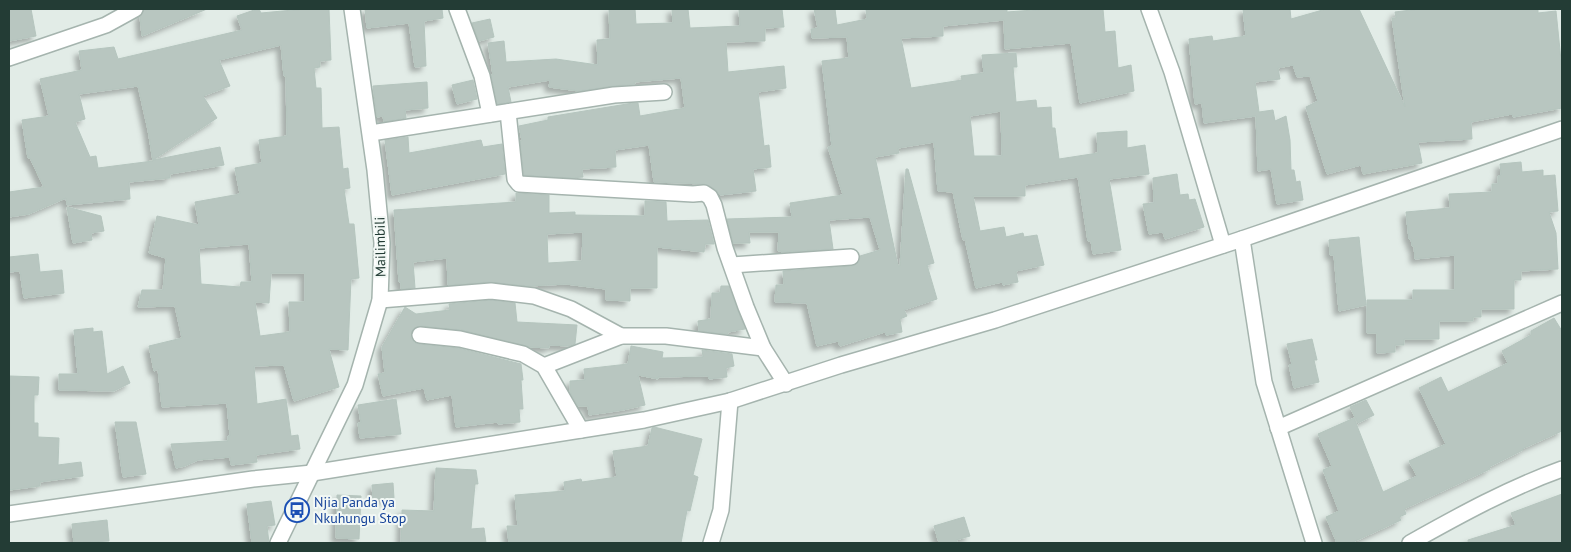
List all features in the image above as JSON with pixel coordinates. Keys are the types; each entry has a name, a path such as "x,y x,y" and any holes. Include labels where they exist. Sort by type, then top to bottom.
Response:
{"street":[{"path":"9,58 106,25 135,9"},
{"name":"Mailimbili","path":"278,543 356,385 380,300 382,243 371,133 352,9"},
{"path":"457,9 482,76 490,114"},
{"path":"1149,9 1172,72 1223,245"},
{"path":"371,133 614,95 664,92"},
{"path":"508,112 515,179 519,184 693,194 704,193 710,197 746,307 764,348 786,384"},
{"path":"9,514 252,479 312,473 644,420 730,401 841,365 995,320 1242,239 1562,129"},
{"path":"1242,239 1264,382 1314,543"},
{"path":"732,265 851,257"},
{"path":"380,300 491,291 534,296 572,310 622,336"},
{"path":"1278,428 1562,302"},
{"path":"420,336 460,339 523,354 544,366 581,430"},
{"path":"544,366 622,336 666,336 764,348"},
{"path":"711,543 721,510 730,401"},
{"path":"1410,543 1491,499 1530,480 1562,468"}],"building":[{"path":"9,9 31,9 36,36 9,41"},
{"path":"144,9 207,9 142,36 140,17"},
{"path":"257,9 261,13 329,9 331,60 320,61 320,67 314,68 316,88 321,88 322,128 339,127 343,169 348,168 350,188 344,189 349,224 354,224 359,278 351,279 348,350 329,349 339,387 294,401 284,365 254,366 257,404 286,399 291,436 298,435 300,449 256,455 257,462 231,465 230,457 198,460 176,468 171,444 228,441 228,436 230,436 227,403 162,407 158,369 154,371 149,346 182,338 175,306 138,307 142,290 163,290 166,258 149,253 157,216 199,225 195,202 240,194 235,168 262,163 259,140 287,136 286,76 284,76 281,45 219,60 230,86 203,96 217,118 153,160 220,147 224,165 170,174 170,178 129,182 130,199 67,205 66,198 29,214 9,217 9,192 44,187 30,158 28,158 22,120 49,116 40,79 82,70 79,51 114,47 118,59 242,30 237,16","holes":["138,86 153,161 98,168 96,156 90,157 75,122 85,119 79,94","249,244 252,282 241,282 240,287 201,284 199,248","271,273 305,273 305,302 289,302 290,332 260,336 255,302 269,303"]},
{"path":"365,9 442,9 443,18 424,21 426,66 415,67 409,23 367,28"},
{"path":"609,9 635,9 636,24 673,23 672,9 688,9 690,28 740,26 739,9 782,9 784,27 765,28 765,41 726,42 728,72 784,66 786,88 758,92 764,146 769,145 771,167 753,169 756,191 720,195 715,189 704,184 654,182 649,145 615,150 616,167 582,169 583,177 524,175 519,126 548,120 548,117 633,103 638,103 640,116 685,108 681,78 634,82 635,84 579,91 549,87 550,80 508,87 511,102 497,104 491,75 493,75 488,43 504,41 506,62 556,59 598,65 597,40 610,39"},
{"path":"814,9 835,9 837,25 867,19 866,9 1007,9 1007,12 1047,9 1103,9 1105,32 1115,31 1118,68 1131,65 1134,91 1080,103 1071,43 1005,49 1004,20 943,26 943,36 901,38 911,88 962,80 961,76 984,73 982,55 1016,53 1017,67 1013,67 1016,102 1036,100 1037,108 1051,107 1052,128 1055,128 1059,159 1098,153 1097,133 1127,131 1127,148 1145,145 1149,174 1109,179 1121,250 1093,254 1091,241 1088,241 1078,177 1025,185 1025,196 973,196 980,231 1004,227 1006,237 1023,233 1024,237 1037,235 1044,265 1016,271 1018,282 1003,285 1002,282 976,288 953,192 938,191 934,142 898,148 899,153 875,157 898,266 900,266 906,169 908,169 934,263 927,265 937,299 904,310 907,316 900,319 902,332 886,335 885,332 840,346 838,341 817,346 807,303 775,302 776,285 784,285 783,271 852,266 859,262 860,256 880,250 870,217 829,220 833,249 781,252 778,251 779,232 749,232 750,243 733,243 727,219 792,217 790,203 843,195 828,147 832,146 822,61 849,58 847,37 812,38 811,29 818,28","holes":["1001,111 1002,156 974,156 970,116"]},
{"path":"1243,9 1290,9 1291,19 1326,9 1359,9 1405,107 1392,18 1396,18 1395,12 1419,9 1538,9 1538,13 1556,11 1562,70 1562,108 1513,117 1512,114 1471,122 1472,139 1418,142 1422,163 1363,174 1361,165 1327,174 1306,107 1318,101 1310,76 1297,77 1293,65 1278,68 1280,79 1255,82 1259,112 1273,110 1275,121 1286,116 1290,140 1291,170 1294,170 1296,182 1300,181 1303,200 1277,204 1271,169 1258,171 1256,116 1204,123 1202,103 1195,104 1189,39 1212,36 1213,41 1246,36"},
{"path":"490,19 494,37 479,41 472,23"},
{"path":"473,80 477,99 457,104 452,85"},
{"path":"427,82 428,108 405,110 406,118 384,122 383,116 377,117 373,86"},
{"path":"408,137 409,153 481,140 483,147 502,144 505,174 392,195 385,140"},
{"path":"1521,162 1522,172 1543,170 1543,176 1555,175 1558,211 1549,212 1556,233 1558,269 1521,271 1521,280 1514,280 1514,309 1481,309 1481,317 1473,317 1473,321 1439,321 1439,339 1404,339 1404,345 1395,345 1395,352 1377,353 1377,333 1367,333 1367,300 1413,300 1413,290 1455,290 1455,255 1415,259 1414,246 1412,246 1411,239 1409,239 1406,212 1450,208 1449,194 1492,192 1492,184 1498,184 1498,176 1501,175 1500,164"},
{"path":"1177,174 1180,195 1188,194 1189,200 1195,199 1204,227 1165,239 1163,232 1149,234 1143,204 1154,203 1153,178"},
{"path":"516,193 549,195 549,213 575,212 575,215 645,216 645,201 666,202 667,221 708,220 714,244 705,244 704,252 657,247 657,288 630,288 630,301 606,300 606,289 566,284 529,286 490,282 448,285 447,258 413,262 415,288 401,289 394,210 516,202","holes":["583,232 582,261 548,263 547,234"]},
{"path":"67,207 101,216 104,231 91,233 92,240 73,243"},
{"path":"1359,237 1366,305 1339,311 1334,255 1330,255 1329,240"},
{"path":"38,254 40,272 62,270 64,293 24,298 20,271 9,272 9,257"},
{"path":"721,286 729,286 745,329 728,332 728,334 699,331 698,321 711,319 712,293 720,293"},
{"path":"491,300 515,303 517,322 577,325 575,344 570,346 549,345 549,348 530,347 462,330 421,326 413,329 411,338 419,344 458,348 521,364 523,409 519,409 520,422 498,424 498,422 456,427 452,395 427,400 424,388 383,396 378,374 385,373 382,347 405,307 416,314 450,310 449,304"},
{"path":"1554,318 1562,331 1562,431 1522,449 1489,467 1490,469 1404,509 1406,514 1399,517 1401,520 1351,543 1337,543 1326,517 1339,511 1323,470 1332,466 1318,434 1354,418 1383,492 1417,476 1409,461 1446,444 1419,388 1441,377 1448,392 1508,363 1502,351 1531,335 1531,331"},
{"path":"93,328 93,332 102,331 107,374 123,366 130,383 114,391 59,390 59,374 78,374 74,330"},
{"path":"1312,339 1317,360 1314,360 1319,382 1294,388 1289,365 1292,364 1287,344"},
{"path":"631,346 663,352 662,358 703,357 702,350 732,354 734,366 726,368 727,377 709,379 708,376 658,377 658,379 638,375 645,405 589,415 588,406 578,406 570,392 570,381 585,380 584,369 628,364"},
{"path":"10,376 39,377 38,395 34,395 34,423 38,423 38,437 59,438 58,465 81,462 83,476 40,482 40,486 9,490"},
{"path":"396,399 401,434 360,438 358,423 361,423 358,405"},
{"path":"1366,400 1374,415 1358,423 1350,407"},
{"path":"115,422 136,422 146,474 123,477"},
{"path":"652,428 702,439 693,475 698,477 690,511 687,510 681,543 509,543 507,526 518,526 515,495 565,491 564,482 581,479 582,482 617,477 613,451 648,446"},
{"path":"436,468 476,470 478,484 475,484 471,529 484,528 486,543 401,543 402,510 434,511"},
{"path":"393,483 394,498 373,499 372,485"},
{"path":"1562,494 1562,543 1468,543 1468,540 1516,525 1511,513"},
{"path":"337,495 361,496 359,539 336,538"},
{"path":"271,501 275,525 267,526 269,543 252,543 247,504"},
{"path":"964,517 970,536 956,540 958,543 939,543 934,526"},
{"path":"107,520 109,541 74,543 72,524"}],"place":[{"name":"Njia Panda ya Nkuhungu Stop","path":"297,510"}]}
